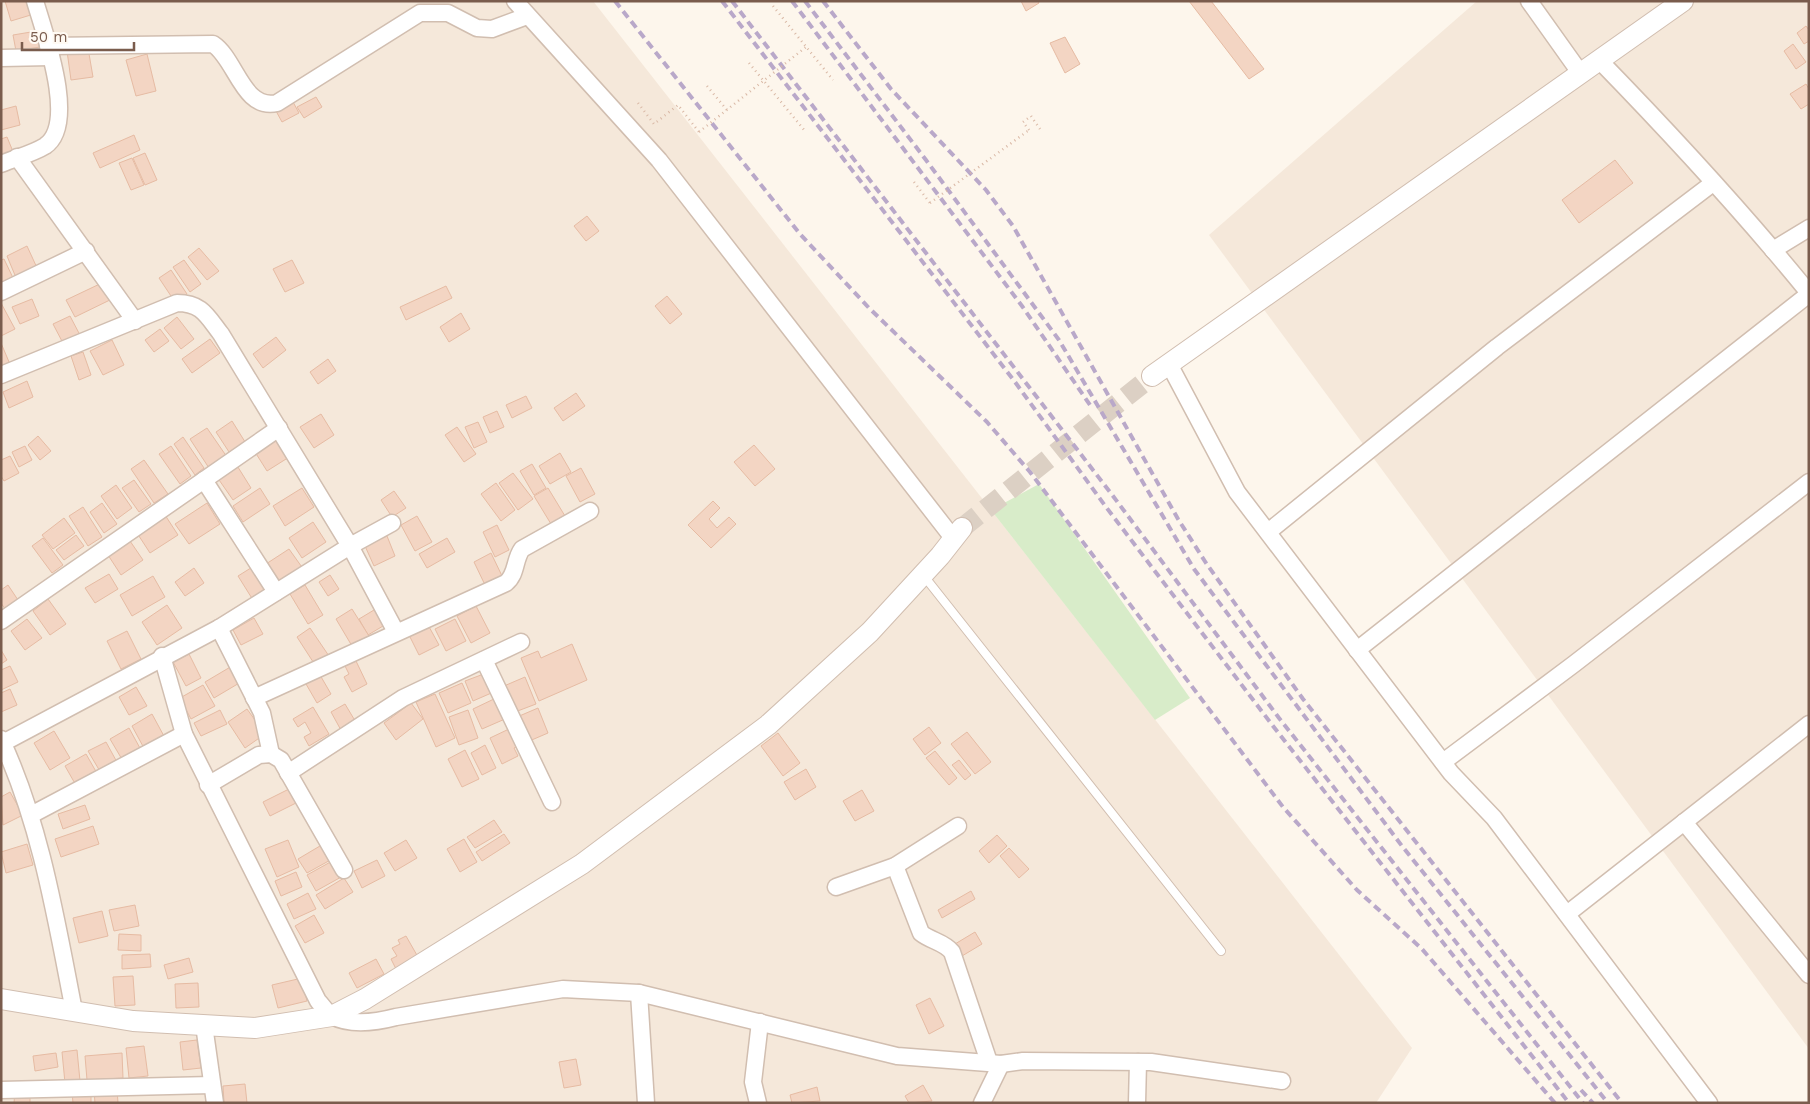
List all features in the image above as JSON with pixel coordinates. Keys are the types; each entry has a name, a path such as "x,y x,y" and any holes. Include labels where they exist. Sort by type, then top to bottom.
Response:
{"street":[{"path":"1,164 45,146 54,136 58,121 56,75 35,1"},
{"path":"1,999 133,1021 255,1028 332,1016 365,999 589,859 768,725 870,632 958,533 659,160 515,1"},
{"path":"1529,1 1581,74"},
{"path":"1152,376 1683,1"},
{"path":"1,58 49,52 213,44 222,50 250,94 257,101 267,105 278,103 420,13 448,13 477,28 492,29 527,16"},
{"path":"1357,650 1809,294 1773,250 1713,183 1599,60"},
{"path":"17,157 86,250 135,321"},
{"path":"1268,532 1497,347 1713,183"},
{"path":"1773,250 1809,228"},
{"path":"1,292 86,250"},
{"path":"1,375 177,303 190,303 202,309 221,334 350,546 396,632"},
{"path":"1169,364 1237,492 1443,762 1470,795 1494,818 1709,1103"},
{"path":"1,621 279,428"},
{"path":"204,480 276,592"},
{"path":"1443,762 1574,664 1809,482"},
{"path":"254,698 506,583 512,578 518,555 522,549 590,511"},
{"path":"74,1011 46,869 31,815 2,742 162,656 219,628 350,546 392,523"},
{"path":"219,628 262,713 271,754"},
{"path":"288,773 403,698 521,642"},
{"path":"162,656 184,734 208,785 318,1001 332,1016 355,1021 375,1022 563,989 639,993 897,1056 995,1063 1023,1061 1138,1062 1282,1081"},
{"path":"484,660 552,802"},
{"path":"1567,914 1809,724"},
{"path":"31,815 184,734"},
{"path":"208,785 259,755 271,754 282,760 344,870"},
{"path":"1684,822 1809,975"},
{"path":"836,887 894,866 958,826"},
{"path":"894,866 921,932 928,939 946,945 952,952 995,1063 982,1103"},
{"path":"639,993 646,1103"},
{"path":"758,1103 753,1082 760,1022"},
{"path":"204,1025 215,1103"},
{"path":"1137,1103 1138,1062"},
{"path":"1,1090 212,1085"}],"lane":[{"path":"923,574 1221,951"}],"path":[{"path":"773,6 833,80"},
{"path":"638,103 654,124 678,105 700,132 806,47"},
{"path":"749,63 804,131"},
{"path":"707,86 727,110"},
{"path":"914,182 930,203 1029,130 1023,122 1031,116 1040,129"}],"shaded area":[{"path":"1,1 593,1 1412,1048 1376,1103 1,1103"},
{"path":"1477,1 1809,1 1809,1049 1209,235"}],"green space":[{"path":"1039,484 1190,698 1155,720 991,510"}],"building":[{"path":"5,1 30,1 34,14 11,21"},
{"path":"1021,1 1038,1 1039,3 1026,11"},
{"path":"1189,1 1211,1 1264,69 1249,79"},
{"path":"1806,26 1809,30 1809,41 1804,44 1797,33"},
{"path":"43,30 46,46 16,51 13,35"},
{"path":"1065,37 1080,64 1065,73 1050,43"},
{"path":"1793,44 1806,62 1796,69 1784,51"},
{"path":"88,48 93,77 71,80 67,51"},
{"path":"147,54 156,91 136,96 126,60"},
{"path":"1806,84 1809,89 1809,104 1801,109 1790,94"},
{"path":"316,97 322,107 304,118 297,107"},
{"path":"293,102 299,113 282,122 276,111"},
{"path":"16,106 20,125 1,130 1,110"},
{"path":"134,135 140,150 100,168 93,153"},
{"path":"7,137 14,154 1,159 1,139"},
{"path":"145,153 157,180 145,185 133,158"},
{"path":"132,158 144,185 131,190 119,163"},
{"path":"1615,160 1633,183 1579,223 1562,200"},
{"path":"587,216 599,231 586,241 574,226"},
{"path":"27,246 38,270 17,280 7,256"},
{"path":"199,248 219,271 207,280 188,257"},
{"path":"4,259 14,280 1,286 1,260"},
{"path":"184,260 201,284 190,292 173,267"},
{"path":"292,260 304,283 285,292 273,269"},
{"path":"171,270 187,294 175,302 159,278"},
{"path":"106,281 114,298 75,317 66,300"},
{"path":"446,286 452,298 406,320 400,307"},
{"path":"667,296 682,314 670,324 655,306"},
{"path":"32,299 39,316 20,324 12,307"},
{"path":"1,303 15,329 1,336"},
{"path":"461,313 470,329 449,342 440,327"},
{"path":"70,316 81,337 64,345 53,324"},
{"path":"177,317 194,339 181,349 164,328"},
{"path":"160,329 169,341 154,352 145,340"},
{"path":"276,337 286,350 263,368 253,354"},
{"path":"210,339 220,353 192,373 182,359"},
{"path":"112,340 124,365 103,375 90,351"},
{"path":"1,343 12,369 1,374"},
{"path":"83,352 91,375 79,380 71,356"},
{"path":"328,359 336,371 318,384 310,372"},
{"path":"27,381 33,397 9,408 3,392"},
{"path":"576,393 585,406 563,421 554,408"},
{"path":"526,396 532,408 512,418 506,405"},
{"path":"497,411 504,427 490,433 483,417"},
{"path":"321,414 334,435 314,448 300,427"},
{"path":"232,421 247,445 231,455 216,432"},
{"path":"478,422 487,442 474,448 465,427"},
{"path":"457,427 476,454 464,462 445,435"},
{"path":"207,428 227,457 209,468 190,439"},
{"path":"282,435 294,454 267,471 255,452"},
{"path":"38,436 51,451 40,460 28,445"},
{"path":"183,437 204,468 195,475 174,444"},
{"path":"754,445 775,469 755,486 734,462"},
{"path":"25,446 32,460 19,467 12,452"},
{"path":"171,446 191,476 180,484 159,454"},
{"path":"560,453 571,472 550,484 539,466"},
{"path":"10,456 19,473 4,481 1,476 1,460"},
{"path":"144,460 168,494 154,503 131,469"},
{"path":"236,464 251,488 233,500 217,477"},
{"path":"532,464 546,488 534,495 520,471"},
{"path":"581,468 595,494 580,502 566,476"},
{"path":"513,473 533,499 518,510 499,483"},
{"path":"134,480 151,504 139,512 122,488"},
{"path":"496,483 515,510 501,521 481,494"},
{"path":"116,485 132,508 117,519 101,496"},
{"path":"260,488 270,504 243,522 233,506"},
{"path":"302,488 314,507 285,526 273,506"},
{"path":"548,488 565,516 551,524 534,496"},
{"path":"394,491 406,508 392,517 381,500"},
{"path":"713,501 720,508 709,519 717,528 729,517 736,524 711,548 688,525"},
{"path":"102,503 117,524 104,533 90,512"},
{"path":"207,503 220,524 189,544 175,524"},
{"path":"83,507 102,537 88,546 69,516"},
{"path":"165,515 178,535 150,553 137,533"},
{"path":"417,516 432,542 415,551 401,525"},
{"path":"64,518 75,533 53,549 42,535"},
{"path":"313,522 326,542 302,558 289,538"},
{"path":"497,525 509,550 495,557 483,532"},
{"path":"76,535 84,546 64,560 56,550"},
{"path":"387,536 395,556 374,566 365,546"},
{"path":"43,538 63,565 52,573 32,546"},
{"path":"447,538 455,552 427,568 419,554"},
{"path":"130,541 143,560 121,575 108,555"},
{"path":"289,549 304,570 280,586 266,564"},
{"path":"491,553 503,578 486,587 474,562"},
{"path":"254,566 269,590 253,600 238,576"},
{"path":"194,568 204,583 185,596 175,582"},
{"path":"109,574 118,589 95,603 85,588"},
{"path":"330,575 339,589 328,596 319,582"},
{"path":"153,576 165,597 132,616 120,595"},
{"path":"8,585 20,603 7,612 1,603 1,590"},
{"path":"305,585 323,615 308,624 290,594"},
{"path":"48,599 66,624 50,635 33,611"},
{"path":"167,605 182,628 157,645 142,622"},
{"path":"476,606 490,633 471,643 457,616"},
{"path":"379,607 388,623 368,635 359,619"},
{"path":"352,609 369,636 352,646 336,619"},
{"path":"254,618 263,634 241,645 233,630"},
{"path":"27,619 42,638 25,650 11,631"},
{"path":"455,619 466,641 446,651 435,629"},
{"path":"427,623 439,645 419,655 408,633"},
{"path":"310,628 331,659 317,668 297,637"},
{"path":"127,631 141,659 121,669 107,641"},
{"path":"572,644 587,680 539,701 521,658 538,651 541,658"},
{"path":"1,650 7,660 1,664"},
{"path":"189,654 201,678 186,686 173,662"},
{"path":"356,661 367,684 352,692 344,677 349,674 345,666"},
{"path":"10,666 18,682 1,690 1,670"},
{"path":"232,666 241,682 214,698 205,682"},
{"path":"489,672 496,691 473,701 465,681"},
{"path":"320,675 331,694 317,703 306,684"},
{"path":"525,677 536,704 515,712 504,686"},
{"path":"462,683 471,703 448,713 439,693"},
{"path":"203,685 215,706 191,719 180,698"},
{"path":"136,687 147,706 129,715 119,697"},
{"path":"10,689 17,705 1,712 1,693"},
{"path":"435,694 455,738 436,747 416,702"},
{"path":"496,698 505,719 482,729 473,709"},
{"path":"411,703 423,719 396,740 384,723"},
{"path":"345,704 357,724 342,732 331,712"},
{"path":"313,707 329,734 309,746 304,737 311,733 305,722 298,727 293,719"},
{"path":"538,708 548,733 527,742 517,717"},
{"path":"247,709 265,734 245,748 228,722"},
{"path":"220,710 227,724 201,736 194,723"},
{"path":"468,710 478,738 459,745 449,717"},
{"path":"152,714 165,738 145,750 132,726"},
{"path":"929,727 941,743 925,755 913,739"},
{"path":"129,728 141,750 123,761 110,739"},
{"path":"509,729 518,746 514,748 518,756 502,764 490,738"},
{"path":"54,731 70,758 50,770 34,743"},
{"path":"967,732 991,762 975,774 951,744"},
{"path":"778,733 800,763 783,776 761,746"},
{"path":"106,742 118,764 101,773 88,751"},
{"path":"485,745 496,768 482,775 471,753"},
{"path":"465,750 479,779 462,787 448,759"},
{"path":"935,751 957,778 949,785 926,758"},
{"path":"86,754 98,775 77,787 65,766"},
{"path":"959,760 971,775 965,780 952,765"},
{"path":"806,769 816,787 795,800 784,782"},
{"path":"289,789 296,803 270,816 263,802"},
{"path":"862,790 874,811 855,821 843,801"},
{"path":"10,792 23,815 3,825 1,797"},
{"path":"85,805 90,819 63,829 58,814"},
{"path":"494,820 502,832 475,848 467,837"},
{"path":"93,826 99,844 61,857 55,839"},
{"path":"504,834 510,843 482,861 476,852"},
{"path":"997,835 1007,846 989,863 979,851"},
{"path":"464,839 477,862 460,872 447,849"},
{"path":"288,840 299,867 277,877 265,849"},
{"path":"406,840 417,858 395,871 384,853"},
{"path":"325,843 334,858 307,873 298,859"},
{"path":"27,844 33,865 6,873 1,852"},
{"path":"1009,848 1029,869 1019,878 1000,856"},
{"path":"334,860 343,876 316,891 307,875"},
{"path":"377,860 385,876 362,888 354,871"},
{"path":"296,872 302,887 281,896 275,881"},
{"path":"344,878 353,892 325,909 316,895"},
{"path":"971,891 975,899 942,918 938,910"},
{"path":"308,893 316,909 294,919 287,904"},
{"path":"135,905 139,926 114,931 109,910"},
{"path":"102,911 108,936 79,943 73,918"},
{"path":"314,915 324,933 305,943 295,926"},
{"path":"975,932 982,944 962,956 955,944"},
{"path":"119,934 141,935 141,951 118,950"},
{"path":"406,936 418,957 396,969 391,959 397,956 392,948 400,944 398,940"},
{"path":"150,954 151,967 122,969 122,955"},
{"path":"189,958 193,972 168,979 164,965"},
{"path":"376,959 384,974 357,988 349,973"},
{"path":"133,976 135,1005 115,1006 113,977"},
{"path":"302,978 307,1001 278,1008 272,985"},
{"path":"198,983 199,1007 176,1008 175,984"},
{"path":"930,998 944,1026 929,1034 916,1005"},
{"path":"197,1040 201,1068 183,1070 180,1042"},
{"path":"144,1046 148,1076 129,1078 126,1048"},
{"path":"77,1050 80,1081 65,1083 62,1052"},
{"path":"56,1053 58,1067 35,1071 33,1056"},
{"path":"122,1053 123,1078 87,1080 85,1056"},
{"path":"576,1059 581,1085 564,1088 559,1062"},
{"path":"245,1084 247,1103 224,1103 223,1086"},
{"path":"923,1085 932,1101 909,1103 905,1096"},
{"path":"817,1087 820,1101 792,1103 790,1095"},
{"path":"117,1089 118,1103 95,1103 94,1091"},
{"path":"15,1090 30,1091 30,1103 14,1103"},
{"path":"91,1090 91,1103 73,1103 72,1092"}],"tunnel":[{"path":"962,528 1152,376"}],"railway":[{"path":"615,1 800,234 869,308 987,422 1030,472 1283,807 1357,890 1422,949 1555,1103"},
{"path":"722,1 1015,382 1106,507 1273,726 1569,1103"},
{"path":"732,1 1113,496 1279,718 1583,1103"},
{"path":"792,1 1022,306 1090,405"},
{"path":"805,1 1059,340 1194,569 1402,846 1608,1103"},
{"path":"823,1 891,89 986,190 1013,226 1178,519 1206,563 1303,699 1622,1103"},
{"path":"1581,1090 1593,1103"}]}
